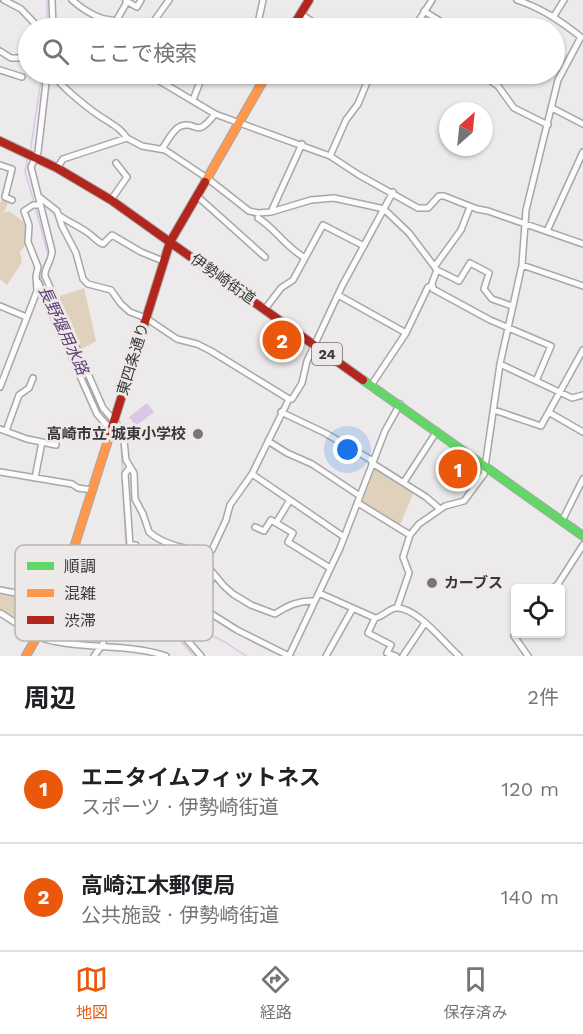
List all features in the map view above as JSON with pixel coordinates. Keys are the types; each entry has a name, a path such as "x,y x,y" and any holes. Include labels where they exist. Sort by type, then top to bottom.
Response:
{"main road":[{"path":"298,18 309,0"},
{"name":"東四条通り","path":"75,545 170,242 261,84"},
{"name":"伊勢崎街道","path":"0,141 57,168 111,200 583,536"},
{"name":"東四条通り","path":"26,656 35,641"}],"street":[{"path":"4,0 21,9 30,18"},
{"path":"52,0 53,18"},
{"path":"72,0 90,13 106,18"},
{"path":"118,18 126,1 137,7 141,0"},
{"path":"156,18 169,0"},
{"path":"253,0 262,2 259,18"},
{"path":"421,0 426,8 438,18"},
{"path":"420,18 432,0"},
{"path":"517,0 532,2 556,18"},
{"path":"554,16 564,0"},
{"path":"301,14 307,18"},
{"path":"565,25 582,39 565,68"},
{"path":"0,51 11,58 18,58"},
{"path":"0,70 18,76"},
{"path":"46,84 38,152 32,156 31,167 37,205 51,251 51,259 45,276 112,427"},
{"path":"59,84 105,120 121,129 127,138 142,146 162,149 207,178 249,211 271,212 311,200 334,198 383,210 410,233 436,268 459,281 470,263 489,273 484,290 492,298 512,306"},
{"path":"165,84 215,114 330,156 359,175 423,209 428,208 441,195 470,207 583,244"},
{"path":"193,100 201,84"},
{"path":"330,156 346,120 358,104 366,84"},
{"path":"495,84 513,108 548,125"},
{"path":"319,593 375,618 397,608 409,573 403,557 410,535 414,529 440,509 452,503 465,501 484,474 500,364 522,265 526,210 557,84"},
{"path":"552,108 583,124"},
{"path":"162,149 177,128 186,125 197,129 203,127 215,114"},
{"path":"57,168 63,159 127,138"},
{"path":"271,212 302,144"},
{"path":"547,231 583,152"},
{"path":"111,200 127,177 116,163"},
{"path":"0,165 12,168 5,197 12,200"},
{"path":"213,548 226,520 230,505 252,474 281,412 302,383 307,361 338,295 393,192"},
{"path":"37,195 60,216 62,226 76,253 83,279 93,286 111,290 125,308 146,318 177,339 197,344 211,351 289,399"},
{"path":"197,196 265,257"},
{"path":"0,387 37,291 38,267 28,242 29,225 24,211 37,205"},
{"path":"372,384 406,333 428,287 431,286 436,268 461,230 470,207"},
{"path":"60,216 91,235 98,242 103,244 112,235 141,252 163,261"},
{"path":"258,218 269,225 281,241 305,258"},
{"path":"265,309 281,288 293,279 323,225 364,246"},
{"path":"522,265 583,286"},
{"path":"37,280 97,414 112,427 123,431 126,460 134,473 135,499 149,532 175,545"},
{"path":"431,286 463,306 551,346 536,381"},
{"path":"338,295 406,333"},
{"path":"0,306 24,316"},
{"path":"494,410 541,426 583,350"},
{"path":"500,364 572,398 583,395"},
{"path":"33,378 29,388 19,395 3,430 56,445"},
{"path":"213,615 237,630 289,656 344,537 385,431 400,404"},
{"path":"281,412 325,433 373,462 426,496 440,509"},
{"path":"550,413 583,432"},
{"path":"404,482 436,431"},
{"path":"268,441 287,453 312,464 360,496"},
{"path":"34,478 42,442"},
{"path":"130,467 126,474 130,545"},
{"path":"0,472 72,484 78,488 92,490"},
{"path":"252,474 344,537"},
{"path":"562,521 583,479"},
{"path":"276,523 290,500"},
{"path":"358,503 410,535"},
{"path":"255,526 264,531 271,520 293,533 288,542 330,568"},
{"path":"558,584 583,545"},
{"path":"214,574 233,594 251,605 275,614 285,606 304,600 315,601"},
{"path":"0,590 15,593"},
{"path":"326,656 353,608"},
{"path":"397,608 410,612 425,623 459,656"},
{"path":"0,613 15,622"},
{"path":"375,618 368,633 391,645 387,653 396,656"},
{"path":"403,656 425,623"},
{"path":"515,638 528,656"},
{"path":"58,641 144,650 166,656"},
{"path":"94,656 103,641"},
{"path":"188,641 201,656"},
{"path":"141,656 144,650"}],"shaded area":[{"path":"2,200 8,202 4,213 9,211 28,225 27,242 20,252 22,262 7,285 0,279 0,203"},
{"path":"84,288 96,341 80,350 59,303 60,296"},
{"path":"147,403 154,412 136,426 129,417"},
{"path":"375,468 414,492 399,527 363,503"},
{"path":"0,593 15,597 15,617 0,609"}],"waterway":[{"name":"長野堰用水路","path":"47,0 47,18"},
{"name":"長野堰用水路","path":"30,153 40,84"},
{"name":"長野堰用水路","path":"28,157 25,171 34,202"},
{"name":"長野堰用水路","path":"35,206 48,255 40,278 94,393"},
{"name":"長野堰用水路","path":"102,411 109,422"},
{"path":"115,427 121,441 126,545"},
{"path":"137,508 147,533 152,537"},
{"path":"213,616 252,641 282,656"},
{"path":"213,636 246,656"},
{"path":"181,641 194,656"}],"traffic: fast":[{"path":"363,380 583,536"}],"traffic: slow":[{"path":"205,182 261,84"},
{"path":"75,545 109,437"},
{"path":"26,656 34,641"}],"traffic: jam":[{"path":"298,18 309,0"},
{"path":"0,141 57,168 111,200 363,380"},
{"path":"109,437 170,242 205,182"}],"place":[{"name":"高崎江木郵便局","path":"282,340"},
{"name":"高崎市立 城東小学校","path":"198,434"},
{"name":"エニタイムフィットネス","path":"458,469"},
{"name":"カーブス","path":"432,583"}]}
